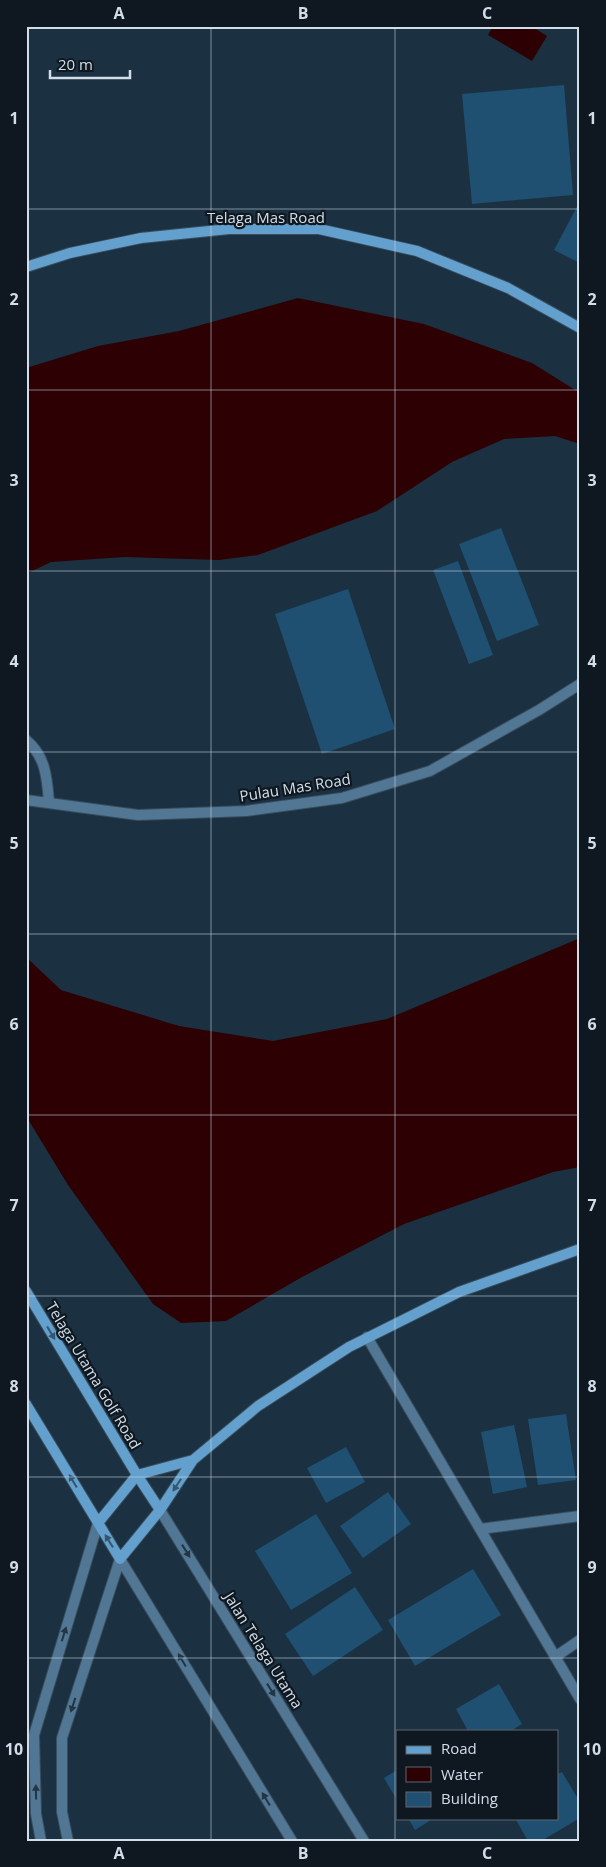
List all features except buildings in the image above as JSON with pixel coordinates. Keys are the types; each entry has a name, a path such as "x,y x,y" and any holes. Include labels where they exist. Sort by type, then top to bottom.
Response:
{"main road":[{"name":"Telaga Mas Road","path":"26,267 70,253 141,238 229,229 319,230 417,251 508,288 580,328"},
{"path":"26,1404 120,1559 160,1510 193,1460 258,1406 367,1337 459,1292 580,1249"},
{"name":"Telaga Utama Golf Road","path":"26,1291 137,1475"},
{"path":"98,1523 137,1475 193,1460"},
{"name":"Jalan Telaga Utama","path":"137,1475 160,1510"}],"street":[{"name":"Pulau Mas Road","path":"26,800 138,815 246,811 342,798 430,771 540,710 580,684"},
{"path":"26,740 36,751 45,767 49,802"},
{"path":"367,1337 580,1699"},
{"name":"Jalan Telaga Utama","path":"160,1510 364,1841"},
{"path":"480,1530 580,1516"},
{"path":"41,1841 36,1814 34,1734 98,1523"},
{"path":"68,1841 62,1812 62,1738 120,1559"},
{"path":"120,1559 292,1841"},
{"path":"555,1657 580,1640"}],"water":[{"path":"493,26 531,26 547,36 532,61 488,35"},
{"path":"298,298 424,324 532,363 580,393 580,444 555,436 504,439 452,462 377,511 258,555 219,560 124,557 51,562 26,574 26,368 98,346 179,331"},
{"path":"580,938 580,1167 553,1172 404,1224 302,1277 226,1321 181,1323 153,1304 68,1185 26,1116 26,957 61,990 179,1026 273,1041 387,1019"}]}
